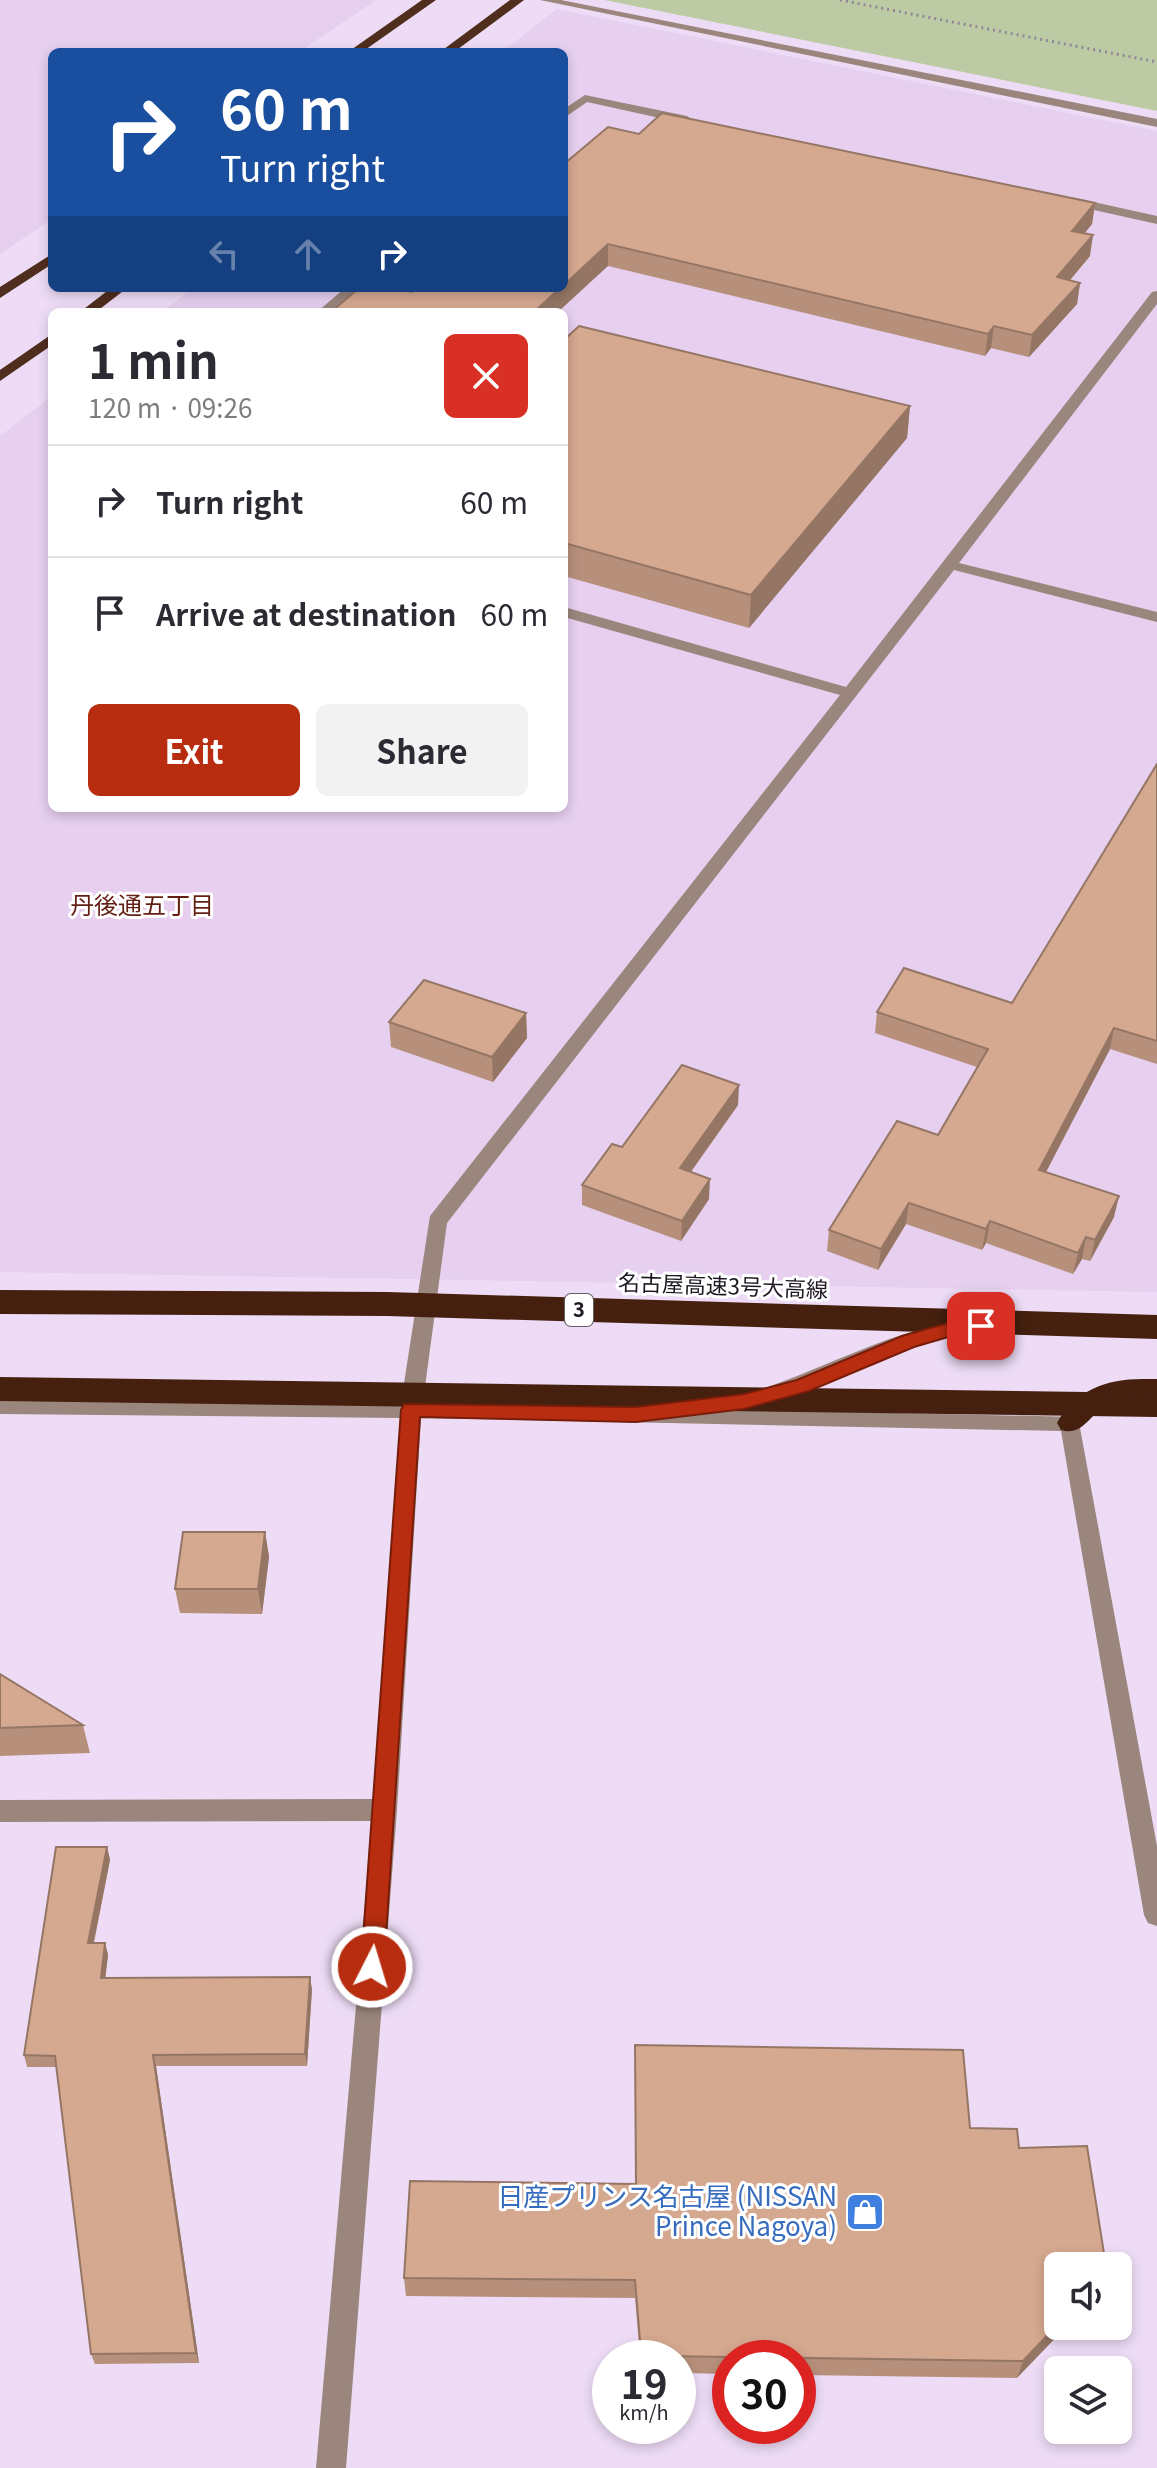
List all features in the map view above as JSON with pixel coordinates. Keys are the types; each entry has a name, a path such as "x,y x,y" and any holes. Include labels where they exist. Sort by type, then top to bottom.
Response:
{"highway":[{"path":"360,48 430,0"},
{"path":"452,48 518,0"},
{"path":"0,294 48,261"},
{"path":"92,308 114,292"},
{"path":"0,377 48,341"},
{"name":"名古屋高速3号大高線","path":"0,1302 387,1304 1157,1328"},
{"path":"1070,1423 1087,1402 1116,1388 1157,1389"},
{"path":"0,1389 1157,1405"}],"street":[{"path":"545,0 1157,123"},
{"path":"568,112 585,98 693,121"},
{"path":"1064,200 1157,220"},
{"path":"329,308 348,292"},
{"path":"331,2468 385,1810 411,1410 437,1221 1157,295"},
{"path":"950,565 1157,617"},
{"path":"568,613 849,693"},
{"path":"636,1414 744,1402 802,1385 862,1359 955,1328 1006,1325 1157,1328"},
{"path":"0,1406 411,1410 1070,1423 1157,1915"},
{"path":"0,1811 385,1810"}],"path":[{"path":"840,0 1157,62"}],"shaded area":[{"path":"0,0 376,0 305,48 48,48 48,222 0,254"},
{"path":"557,9 1157,131 1157,1292 0,1272 0,436 48,399 48,812 568,812 568,308 167,308 188,292 568,292 568,48 507,48"}],"green space":[{"path":"604,0 1157,0 1157,111"}],"building":[{"path":"662,113 1095,203 1072,231 1093,235 1057,277 1080,283 1032,335 994,326 988,334 608,244 568,281 568,161 608,127 639,134"},
{"path":"354,292 556,292 538,308 336,308"},
{"path":"579,326 910,406 751,595 568,544 568,336"},
{"path":"1157,764 1157,1041 1114,1028 1039,1170 1119,1196 1095,1240 1086,1237 1078,1253 990,1221 986,1229 909,1203 881,1249 829,1230 897,1121 938,1135 988,1049 877,1012 904,968 1012,1003"},
{"path":"424,980 526,1013 492,1057 389,1022"},
{"path":"682,1065 739,1085 680,1168 710,1179 682,1221 582,1185 612,1144 622,1147"},
{"path":"183,1532 265,1532 258,1589 175,1589"},
{"path":"0,1674 83,1725 0,1728"},
{"path":"56,1847 107,1847 88,1943 105,1943 101,1978 310,1977 305,2054 153,2055 196,2353 91,2354 55,2056 24,2055"},
{"path":"635,2045 963,2050 970,2128 1017,2129 1019,2148 1087,2146 1104,2252 1044,2252 1044,2339 1023,2361 816,2358 816,2340 712,2340 712,2357 696,2356 696,2340 640,2340 635,2280 404,2278 410,2181 636,2184"}],"place":[{"name":"日産プリンス名古屋 (NISSAN Prince Nagoya)","path":"865,2212"}],"district":[{"name":"丹後通五丁目","path":"142,906"}],"route":[{"path":"372,1967 411,1410 636,1414 744,1402 802,1385 909,1341 955,1328 981,1326"}]}
